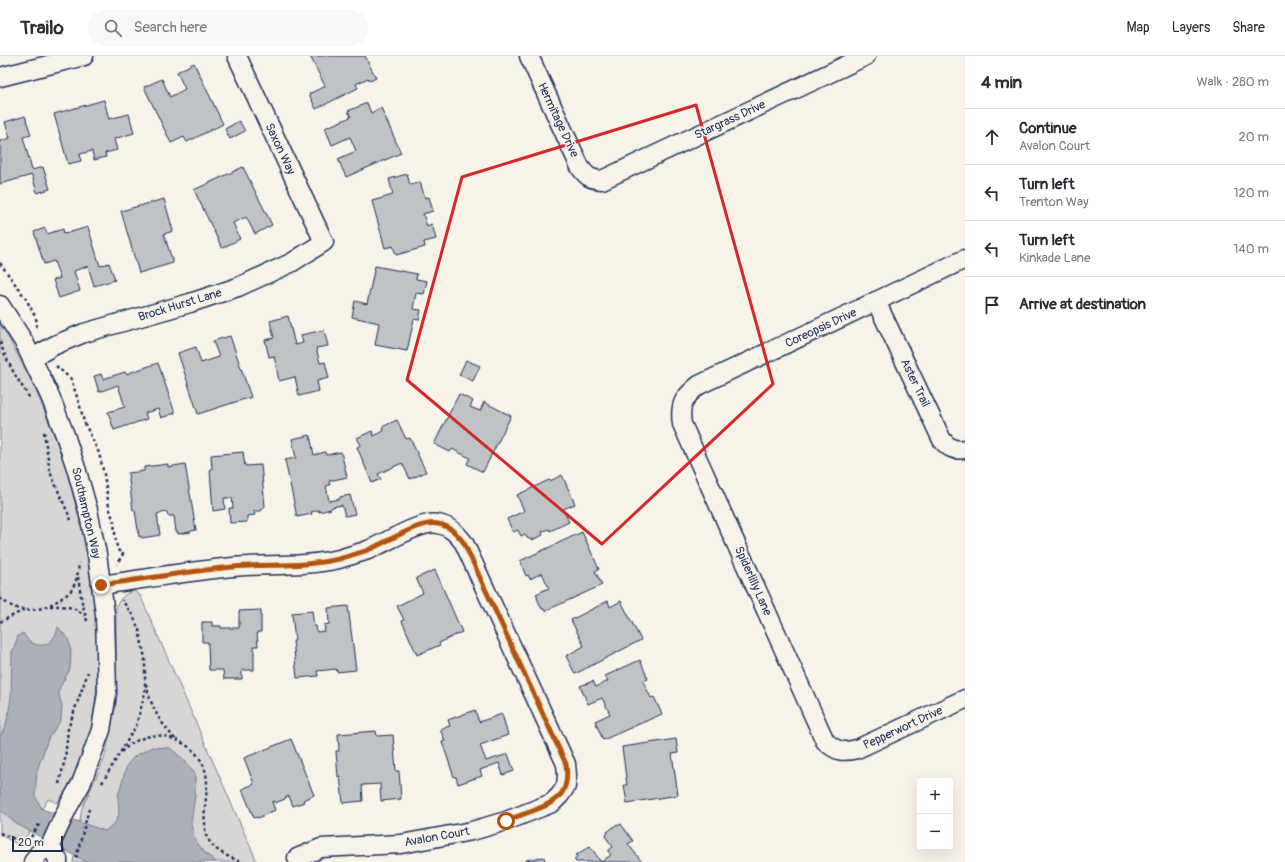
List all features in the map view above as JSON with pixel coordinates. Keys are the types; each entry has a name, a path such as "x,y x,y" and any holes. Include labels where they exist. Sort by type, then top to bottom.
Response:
{"street":[{"path":"0,78 84,56"},
{"name":"Saxon Way","path":"237,56 324,242"},
{"name":"Hermitage Drive","path":"529,56 580,167 586,175 593,179"},
{"name":"Stargrass Drive","path":"593,179 602,180 612,176 866,56"},
{"name":"Brock Hurst Lane","path":"32,358 55,345 84,333 183,305 238,287 291,264 324,242"},
{"name":"Coreopsis Drive","path":"682,403 688,394 699,385 965,260"},
{"name":"Aster Trail","path":"876,302 942,440 948,447 956,450 965,449"},
{"name":"Southampton Way","path":"0,305 15,327 50,396 76,468 97,554 109,584 105,614 107,693 101,730 81,784 68,807 50,846 38,854 33,862"},
{"name":"Spiderlilly Lane","path":"682,403 680,412 682,424 821,733 825,741 831,747 839,751"},
{"name":"Avalon Court","path":"109,584 200,570 234,567 298,565 340,559 367,550 426,524 437,523 448,527 457,534 464,543 566,764 566,786 552,803 506,821 472,831 401,844 321,848 296,858"},
{"name":"Pepperwort Drive","path":"839,751 857,749 965,699"},
{"path":"50,846 58,859 58,862"}],"path":[{"path":"0,342 5,357 12,370 32,401"},
{"path":"42,425 50,472 72,524"},
{"path":"79,562 78,576 88,627"},
{"path":"0,598 6,603 19,609 34,611 49,606 60,600 71,590 78,576"},
{"path":"109,584 133,616 139,630 145,658 145,693 136,726 118,755 130,744 146,737 162,736 176,739"},
{"path":"49,606 67,606 79,610 85,616"},
{"path":"0,622 25,610"},
{"path":"59,786 65,758 68,729 89,668"},
{"path":"145,678 150,700 160,722 176,739 193,749 203,763 208,779 204,818 207,838 215,848 227,857 242,862"},
{"path":"76,862 86,817"},
{"path":"0,833 27,844"}],"highlighted area":[{"path":"696,105 773,384 602,544 407,380 462,177"}],"shaded area":[{"path":"0,322 34,386 64,459 85,542 96,615 98,673 90,734 79,764 66,790 57,803 48,799 21,846 0,835"},
{"path":"134,591 140,595 257,862 73,862 82,808 104,760 116,704 116,607 123,596"},
{"path":"58,627 68,639 70,645 70,669 58,691 62,706 61,720 48,739 37,771 35,796 42,809 105,831 115,823 119,814 118,796 127,765 135,756 152,747 170,748 185,761 195,774 195,795 191,823 194,838 204,852 216,862 87,862 15,823 0,810 0,737 6,725 11,699 12,652 18,636 23,633 27,639 33,643 43,645 52,639 56,634"}],"building":[{"path":"310,56 365,56 376,78 370,81 368,78 356,84 358,88 316,109 309,94 325,86"},
{"path":"194,63 223,124 187,142 184,137 171,143 144,87 162,79 170,97 185,89 177,72"},
{"path":"104,100 109,119 129,114 134,133 114,139 117,150 105,153 106,157 94,160 92,151 80,154 81,161 68,164 54,114"},
{"path":"367,103 371,113 381,108 401,153 346,177 338,159 356,151 350,137 332,145 325,128 351,117 348,111"},
{"path":"25,116 31,135 23,137 32,170 43,167 50,189 37,193 32,175 0,184 0,141 10,138 5,122"},
{"path":"239,121 245,131 230,139 225,129"},
{"path":"243,167 272,225 255,234 246,217 233,223 240,239 222,248 194,190"},
{"path":"407,174 410,185 420,182 425,198 429,197 433,211 423,214 427,226 432,224 436,239 424,242 425,247 396,255 393,246 385,248 372,201 393,195 389,179"},
{"path":"164,199 173,231 164,234 173,263 139,273 121,211"},
{"path":"88,227 100,266 109,263 115,280 94,286 88,266 74,271 80,291 59,298 53,280 60,278 54,261 44,264 34,232 45,228 47,234 63,229 64,234"},
{"path":"375,266 417,274 416,279 427,281 424,294 416,293 413,309 421,310 419,320 414,319 407,351 375,345 379,323 352,317 355,301 367,304"},
{"path":"288,316 295,345 303,343 301,335 324,330 328,346 316,348 320,363 325,362 329,378 317,381 319,391 299,396 295,377 279,381 274,356 269,357 265,340 274,338 270,321"},
{"path":"230,336 251,397 198,414 178,353 196,347 201,363 219,357 213,341"},
{"path":"466,360 480,366 473,381 459,375"},
{"path":"158,363 175,413 161,418 158,409 145,413 147,419 114,430 108,412 125,407 118,385 99,392 94,376 101,374 103,379 125,372 126,374"},
{"path":"459,394 473,401 470,407 480,411 484,402 511,416 483,472 467,464 470,458 452,449 450,452 434,444"},
{"path":"397,420 406,439 410,438 426,472 410,479 402,463 378,474 381,479 372,483 357,447 361,445 357,438 372,431 374,436 384,431 382,427"},
{"path":"310,435 314,455 325,452 326,455 341,452 347,477 329,481 330,485 326,486 329,501 350,495 355,514 345,516 342,505 319,512 319,510 311,512 312,514 297,517 285,460 296,458 292,439"},
{"path":"243,452 245,466 261,465 265,506 261,511 254,511 255,515 247,516 247,522 230,523 229,508 233,508 232,498 224,498 225,509 213,511 210,470 212,469 211,455"},
{"path":"168,464 168,467 185,464 196,530 178,534 178,532 176,532 174,516 168,516 167,512 157,514 160,535 142,538 141,536 139,537 135,510 133,510 128,473 144,471 144,467"},
{"path":"562,475 575,504 563,509 569,522 550,531 549,529 542,532 543,535 532,540 527,538 525,534 521,536 518,530 513,532 507,519 524,511 517,495"},
{"path":"582,532 599,569 595,571 602,585 545,611 542,609 536,594 549,588 542,573 530,579 528,575 526,576 520,561"},
{"path":"435,570 462,632 439,643 440,645 417,655 397,606 423,593 416,578"},
{"path":"608,601 610,607 621,601 641,640 575,674 566,656 584,646 571,620"},
{"path":"348,606 356,670 337,672 336,669 317,671 318,676 297,678 292,613 312,611 314,626 316,626 317,632 325,631 324,625 329,624 328,608"},
{"path":"261,610 261,632 257,632 258,646 254,646 254,670 242,670 242,679 224,679 223,670 209,670 208,642 202,642 202,622 212,622 212,626 221,626 221,628 239,628 239,611"},
{"path":"640,660 648,679 643,681 651,698 654,697 662,714 603,740 595,721 610,714 602,698 588,704 580,686 593,681 596,687 608,681 605,676"},
{"path":"475,710 479,722 502,714 508,735 480,745 486,761 508,754 514,771 503,775 499,763 480,770 482,776 458,784 456,777 454,777 442,742 445,741 440,729 450,726 448,720"},
{"path":"376,731 377,736 393,735 396,771 399,771 401,799 381,801 380,784 362,785 363,801 343,803 340,776 338,777 336,751 339,751 338,734"},
{"path":"291,739 314,795 303,800 304,802 293,806 289,796 275,803 275,801 272,802 275,810 258,818 254,818 242,789 254,784 244,758"},
{"path":"676,739 678,753 672,754 678,795 627,803 624,785 627,785 622,747"},
{"path":"621,824 633,841 628,844 642,862 601,862 611,855 608,851 613,847 605,836 608,833 607,832 616,825"},
{"path":"590,846 601,862 576,862 574,859 578,856 576,855"},
{"path":"544,857 545,862 526,862 526,860"}],"route":[{"path":"101,585 200,570 270,565 298,565 324,562 340,559 367,550 426,524 437,523 448,527 457,534 464,543 566,764 566,786 552,803 506,821"}]}
